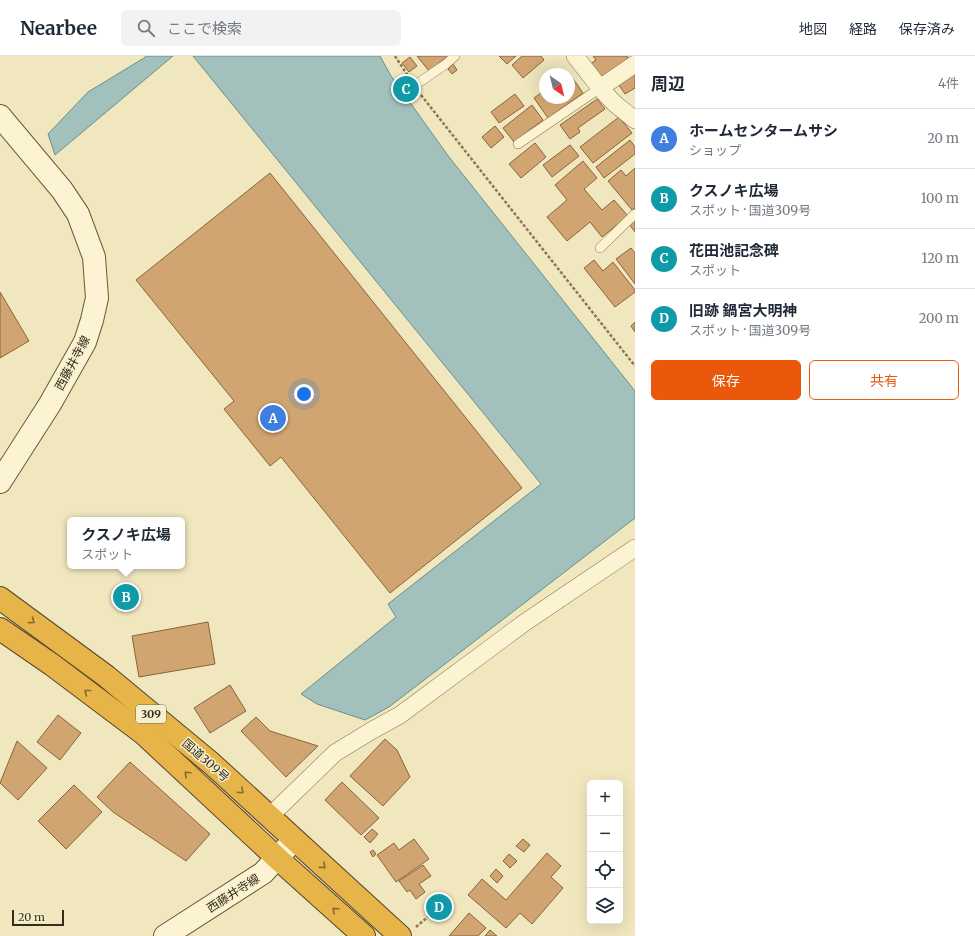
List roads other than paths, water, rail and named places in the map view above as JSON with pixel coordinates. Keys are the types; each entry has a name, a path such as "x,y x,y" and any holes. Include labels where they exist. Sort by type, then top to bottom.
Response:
{"highway":[{"name":"国道309号","path":"0,598 106,676 211,763 294,840 408,932"},
{"name":"国道309号","path":"0,629 51,664 144,734 277,858 364,936"}],"main road":[{"name":"西藤井寺線","path":"0,116 62,190 78,214 94,257 97,298 85,342 50,404 0,482"},
{"name":"西藤井寺線","path":"165,936 263,873 294,840"}],"street":[{"path":"575,56 614,103 635,120"},
{"path":"600,88 635,64"},
{"path":"269,817 334,753 400,715 524,623 635,548"}],"lane":[{"path":"414,86 455,56"},
{"path":"518,144 600,88"},
{"path":"600,248 635,214"}],"water":[{"path":"146,56 173,56 55,155 48,134 88,92"},
{"path":"193,56 380,56 391,76 449,157 635,391 635,518 389,707 365,720 317,704 301,694 396,617 388,604 541,484"}],"place":[{"name":"花田池記念碑","path":"406,89"},
{"name":"ホームセンタームサシ","path":"273,418"},
{"name":"クスノキ広場","path":"126,597"},
{"name":"旧跡 鍋宮大明神","path":"439,907"}]}
